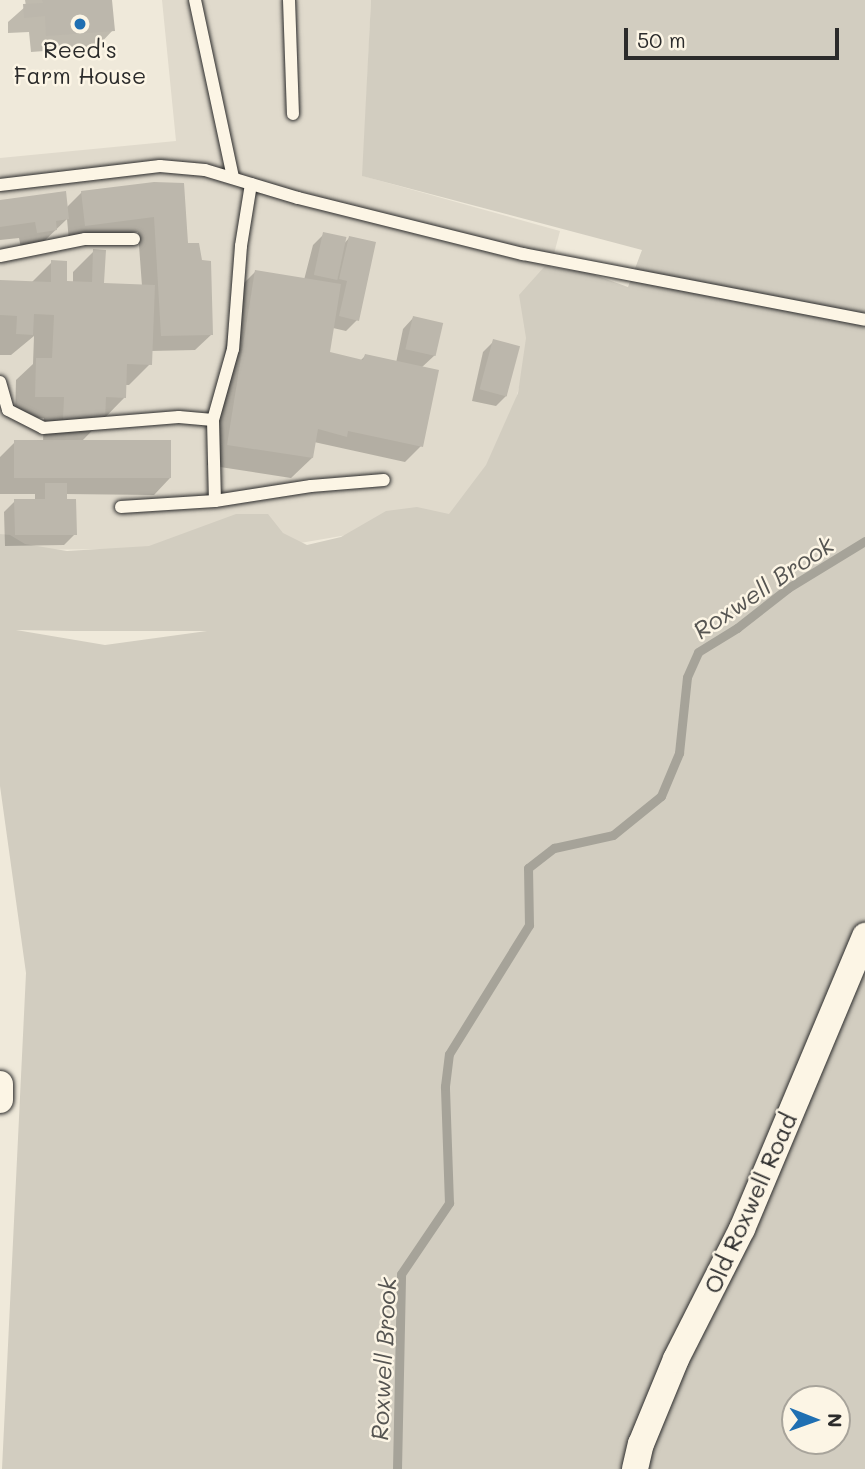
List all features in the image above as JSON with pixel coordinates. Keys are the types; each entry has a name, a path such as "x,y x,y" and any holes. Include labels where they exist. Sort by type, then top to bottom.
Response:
{"street":[{"name":"Old Roxwell Road","path":"635,1469 641,1444 676,1359 742,1229 865,936"},
{"path":"0,1084 0,1100"}],"lane":[{"path":"195,0 233,178"},
{"path":"289,0 293,114"},
{"path":"0,185 160,166 205,170 523,254 865,320"},
{"path":"215,501 213,420 233,349 241,246 251,184"},
{"path":"0,256 85,239 134,239"},
{"path":"0,382 8,410 43,428 179,417 213,420"},
{"path":"121,507 215,501 311,486 384,480"}],"shaded area":[{"path":"162,0 371,0 363,176 560,231 499,464 477,509 423,522 271,548 0,550 0,158 176,141"},
{"path":"371,0 865,0 865,1469 2,1469 26,973 0,786 0,534 10,535 25,544 67,551 149,546 236,514 268,514 283,533 307,545 341,537 386,511 417,507 449,514 486,465 518,393 526,338 519,295 545,266 589,273 628,287 642,250 362,176","holes":["16,630 207,631 105,645"]}],"building":[{"name":"Reed's Farm House","path":"42,0 112,0 115,31 46,36 45,16 24,18 23,4 43,3"},
{"path":"154,182 184,183 188,243 199,243 202,260 211,261 213,335 161,336 154,217 85,226 81,191"},
{"path":"66,191 69,219 56,221 57,230 37,233 35,222 0,227 0,200"},
{"path":"323,232 346,237 337,280 314,275"},
{"path":"349,236 376,242 359,321 339,316 347,281 339,279"},
{"path":"93,249 106,250 104,283 155,285 152,365 127,364 126,398 106,397 105,420 63,419 64,397 35,397 36,358 52,358 54,315 34,314 33,335 16,334 17,316 0,315 0,280 51,282 51,260 67,261 67,281 92,282"},
{"path":"255,270 341,284 330,352 363,360 365,354 439,370 423,447 348,431 347,437 318,429 313,458 227,445"},
{"path":"413,316 443,323 436,356 405,349"},
{"path":"493,339 520,346 507,396 480,389"},
{"path":"14,440 171,440 171,478 14,478"},
{"path":"45,483 67,483 67,499 76,499 77,535 15,535 14,499 45,499"}],"waterway":[{"name":"Roxwell Brook","path":"397,1469 401,1274 449,1203 445,1086 449,1054 529,925 528,868 554,848 613,835 661,796 679,753 687,677 698,652 737,628 788,588 865,541"}],"place":[{"name":"Reed's Farm House","path":"80,24"}]}
